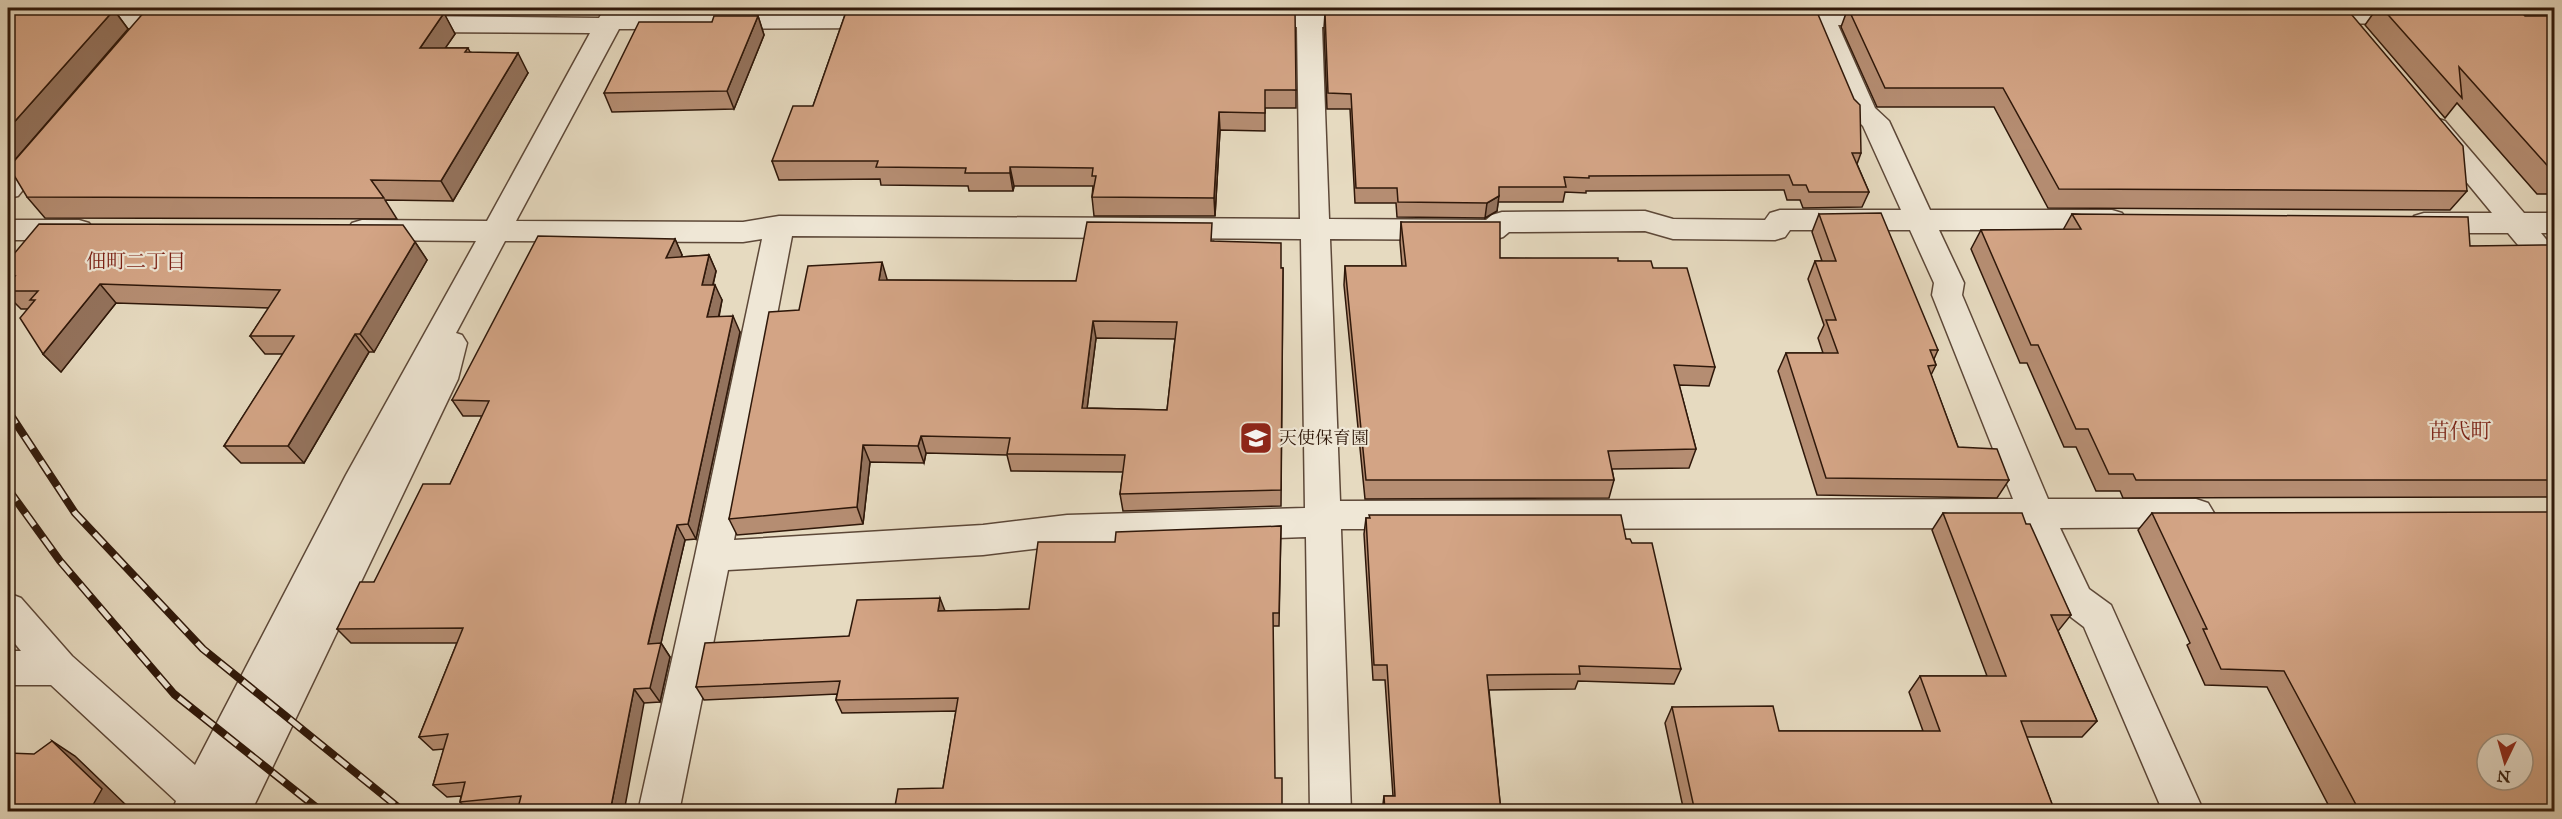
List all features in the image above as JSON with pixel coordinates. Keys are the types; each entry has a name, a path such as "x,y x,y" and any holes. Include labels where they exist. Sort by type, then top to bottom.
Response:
{"street":[{"path":"2338,12 2364,43"},
{"path":"2282,16 2338,12 2554,15"},
{"path":"1227,19 1310,13 1393,19"},
{"path":"1310,13 1331,812"},
{"path":"1751,18 1820,13 1917,17"},
{"path":"1820,13 1864,113 1875,121 1949,283 1947,296 2036,513 2076,600 2098,616 2184,812"},
{"path":"130,47 159,14"},
{"path":"8,18 159,14 212,21"},
{"path":"378,23 611,18 906,20"},
{"path":"8,609 59,668 207,806 442,379 465,289 611,18"},
{"path":"2417,106 2554,268"},
{"path":"8,189 61,126"},
{"path":"340,230 743,232 779,226 1493,230 1502,222 1645,221 1673,229 1775,230 1780,220 2135,220"},
{"path":"2397,222 2554,223"},
{"path":"658,812 713,556 779,226"},
{"path":"8,230 102,230"},
{"path":"713,556 983,540 1067,530 1324,519 2225,513"},
{"path":"8,668 59,668"}],"building":[{"path":"1848,8 2024,8 2027,13 2133,14 2129,8 2346,8 2463,146 2467,191 2059,189 2003,88 1885,88"},
{"path":"2382,8 2518,8 2525,16 2554,16 2554,173 2459,67 2462,98"},
{"path":"8,9 114,10 8,129"},
{"path":"146,10 444,13 420,48 468,48 465,52 518,53 441,181 371,180 384,198 27,197 9,167"},
{"path":"1295,10 1296,90 1265,90 1265,113 1219,112 1214,198 1092,197 1096,176 1092,176 1093,168 1010,167 1010,173 965,173 966,168 876,167 878,161 772,161 793,106 813,106 846,12"},
{"path":"1817,12 1854,99 1860,105 1861,153 1852,153 1869,192 1809,192 1806,185 1793,185 1789,175 1589,176 1589,178 1564,177 1566,187 1499,187 1499,196 1487,203 1398,202 1397,188 1356,188 1351,94 1328,93 1325,13"},
{"path":"714,16 758,16 727,91 604,93 639,22 712,22"},
{"path":"1881,213 1938,350 1930,350 1936,365 1928,366 1958,447 1997,449 2009,480 1826,478 1786,353 1838,353 1826,320 1836,320 1815,261 1836,261 1819,214"},
{"path":"2072,214 2468,217 2470,246 2548,245 2554,253 2554,480 2136,480 2133,474 2109,474 2088,429 2076,429 2038,345 2031,345 1981,230 2081,229"},
{"path":"1087,222 1212,223 1211,241 1281,243 1281,268 1283,268 1281,490 1120,494 1125,455 1007,454 1010,438 921,436 918,446 863,445 857,507 729,519 769,312 799,310 808,266 882,262 879,280 1076,281","holes":["1093,321 1177,322 1167,410 1082,408"]},
{"path":"1401,222 1500,222 1500,258 1618,258 1618,261 1651,261 1653,268 1687,268 1715,367 1674,365 1696,449 1608,451 1614,480 1366,480 1345,266 1406,266"},
{"path":"39,224 403,225 415,242 360,334 355,334 288,446 224,446 294,336 250,336 280,290 100,284 43,354 20,318 35,300 30,300 38,291 8,291 8,285 15,276 8,276 8,261"},
{"path":"538,236 675,239 666,258 709,255 702,285 715,285 707,317 733,316 688,524 677,525 648,644 661,643 650,688 634,689 610,812 517,812 521,796 460,802 465,782 433,785 448,734 419,737 463,628 337,629 360,582 374,582 423,484 450,484 489,401 452,400"},
{"path":"2554,512 2554,812 2360,812 2284,671 2221,669 2203,629 2207,629 2152,513"},
{"path":"1943,513 2022,513 2026,524 2030,524 2071,615 2051,615 2097,721 2021,721 2055,812 1695,812 1672,707 1773,706 1779,731 1940,731 1920,676 2006,676"},
{"path":"1369,515 1621,515 1626,539 1630,539 1632,543 1652,543 1681,669 1579,666 1580,674 1487,675 1501,812 1385,812 1384,796 1395,796 1387,665 1374,665 1366,518 1370,518"},
{"path":"1281,526 1279,613 1273,613 1275,778 1282,778 1282,812 894,812 898,789 943,788 958,698 836,700 840,681 696,687 705,643 849,636 857,600 940,598 938,611 1029,609 1038,542 1115,542 1116,532"},
{"path":"52,741 102,789 89,812 8,812 8,753 34,754"}],"railway":[{"path":"8,411 75,513 203,649 404,812"},
{"path":"8,489 60,561 174,694 322,812"}],"place":[{"name":"天使保育園","path":"1256,438"}],"district":[{"name":"佃町二丁目","path":"136,261"},
{"name":"苗代町","path":"2460,431"}]}
